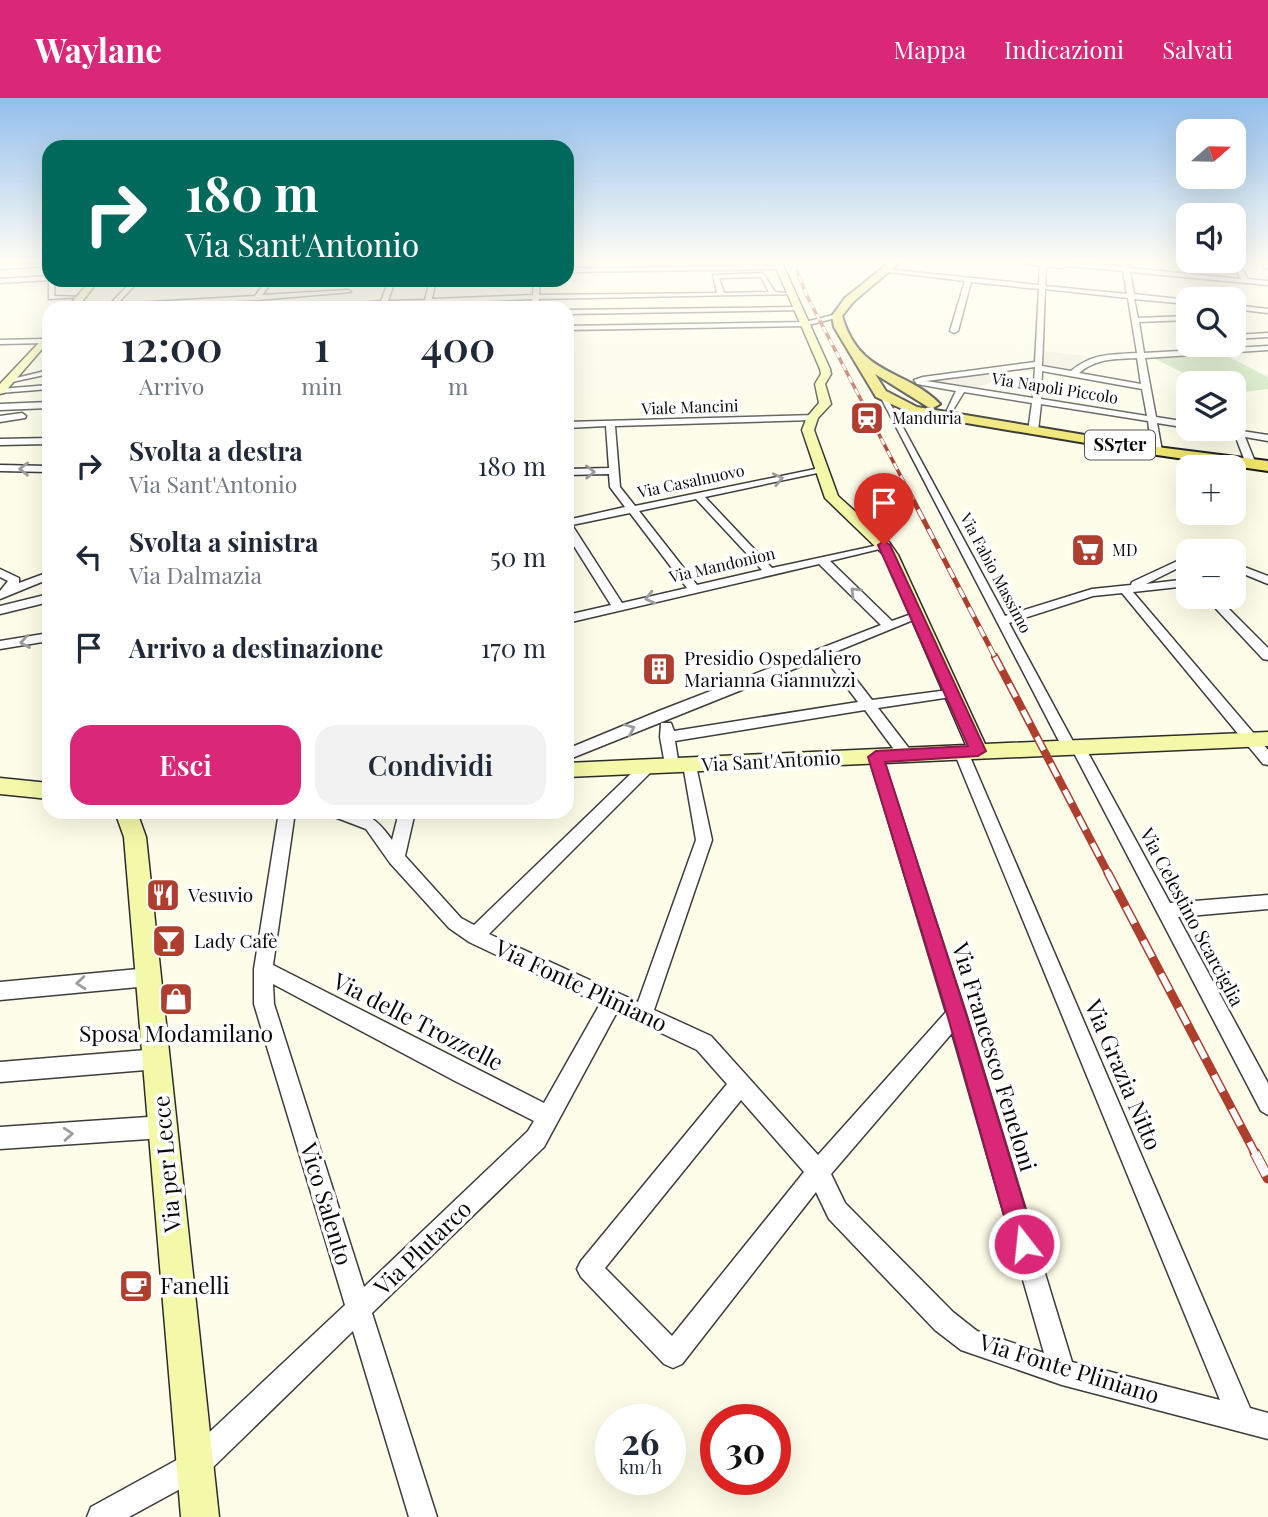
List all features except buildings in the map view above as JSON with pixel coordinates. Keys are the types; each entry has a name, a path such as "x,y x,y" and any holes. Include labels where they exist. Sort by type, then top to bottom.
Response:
{"main road":[{"name":"SS7ter","path":"844,329 877,388 923,409 1157,452 1268,466"},
{"name":"SS7ter","path":"858,358 890,379 911,385 923,409"},
{"path":"877,388 878,379 890,379"}],"street":[{"path":"807,329 826,374 820,384 825,404 813,417 808,429 832,498 884,545 951,692 969,752"},
{"path":"1033,431 1040,329"},
{"path":"1136,329 1157,452"},
{"path":"1246,336 1268,335"},
{"path":"0,342 42,338"},
{"path":"6,382 42,342"},
{"path":"1246,351 1268,348"},
{"path":"1249,351 1258,356"},
{"path":"1072,374 1091,359 1176,352"},
{"path":"911,385 927,377 1039,366 1146,387"},
{"path":"38,375 42,371"},
{"path":"6,382 42,374"},
{"path":"6,382 42,386"},
{"name":"Via Napoli Piccolo","path":"911,385 961,389 1176,423"},
{"name":"Via Fabio Massimo","path":"877,388 1074,749"},
{"path":"950,408 961,389"},
{"path":"0,407 35,404 33,408 42,406"},
{"path":"891,413 923,409"},
{"path":"0,419 22,416"},
{"name":"Viale Mancini","path":"574,425 813,417"},
{"path":"610,423 615,487 693,587"},
{"path":"1246,434 1268,438"},
{"path":"0,442 42,441"},
{"path":"1241,441 1251,464"},
{"path":"0,468 42,469"},
{"name":"Via Casalnuovo","path":"574,522 822,469"},
{"path":"574,472 613,471"},
{"path":"699,496 769,570"},
{"path":"574,535 618,606"},
{"name":"Via Mandonion","path":"574,617 693,587 884,545"},
{"path":"821,559 889,626"},
{"path":"1125,590 1176,565"},
{"path":"1246,571 1268,580"},
{"path":"0,572 15,580 3,595"},
{"path":"1246,576 1256,575"},
{"path":"3,595 42,578"},
{"path":"1003,621 1092,593 1176,584"},
{"path":"1125,590 1259,739 1268,760"},
{"path":"0,610 42,600"},
{"path":"1223,609 1268,656"},
{"path":"574,752 664,714 917,616"},
{"path":"0,645 42,638"},
{"path":"827,651 906,755"},
{"path":"667,737 951,692"},
{"path":"643,1015 704,840 681,765 667,737 664,714"},
{"name":"Via Sant'Antonio","path":"574,770 1259,739"},
{"name":"Via Celestino Scarciglia","path":"1074,749 1165,911 1268,1104"},
{"name":"Via Grazia Nitto","path":"969,752 1241,1418"},
{"name":"Via Francesco Feneloni","path":"876,757 956,1014 1062,1372"},
{"path":"475,936 647,767"},
{"path":"0,786 42,789"},
{"name":"Via per Lecce","path":"129,819 135,836 158,1059 200,1517"},
{"name":"Vico Salento","path":"286,819 263,969 264,1004 423,1517"},
{"name":"Via Fonte Pliniano","path":"360,819 372,825 396,858 454,923 475,936 704,1043 818,1172 837,1211 944,1321 970,1341 1062,1372 1268,1426"},
{"path":"396,858 405,819"},
{"path":"1165,911 1268,902"},
{"name":"Via delle Trozzelle","path":"263,969 551,1117"},
{"path":"0,991 149,977"},
{"name":"Via Plutarco","path":"101,1517 194,1466 537,1139 612,1000"},
{"path":"740,1085 589,1269 673,1355 818,1172 956,1014"},
{"path":"0,1072 158,1059"},
{"path":"0,1138 163,1127"}],"green space":[{"path":"1229,357 1268,377 1268,389 1246,392 1246,371 1180,371 1153,358"}],"shaded area":[{"path":"1043,351 1087,356 1068,371 1044,366"},
{"path":"1031,367 1035,371 1001,372 1006,377 976,388 1033,398 932,381"}],"railway":[{"path":"824,329 909,492"},
{"path":"908,490 996,659"},
{"path":"995,657 1109,875"},
{"path":"1108,873 1256,1155"},
{"path":"1255,1153 1268,1178"}],"place":[{"name":"Manduria","path":"867,418"},
{"name":"MD","path":"1088,550"},
{"name":"Presidio Ospedaliero Marianna Giannuzzi","path":"659,669"},
{"name":"Vesuvio","path":"163,895"},
{"name":"Lady Cafè","path":"169,941"},
{"name":"Sposa Modamilano","path":"176,999"},
{"name":"Fanelli","path":"136,1286"}],"route":[{"path":"884,545 891,555 978,751 876,757 1024,1244"}]}
